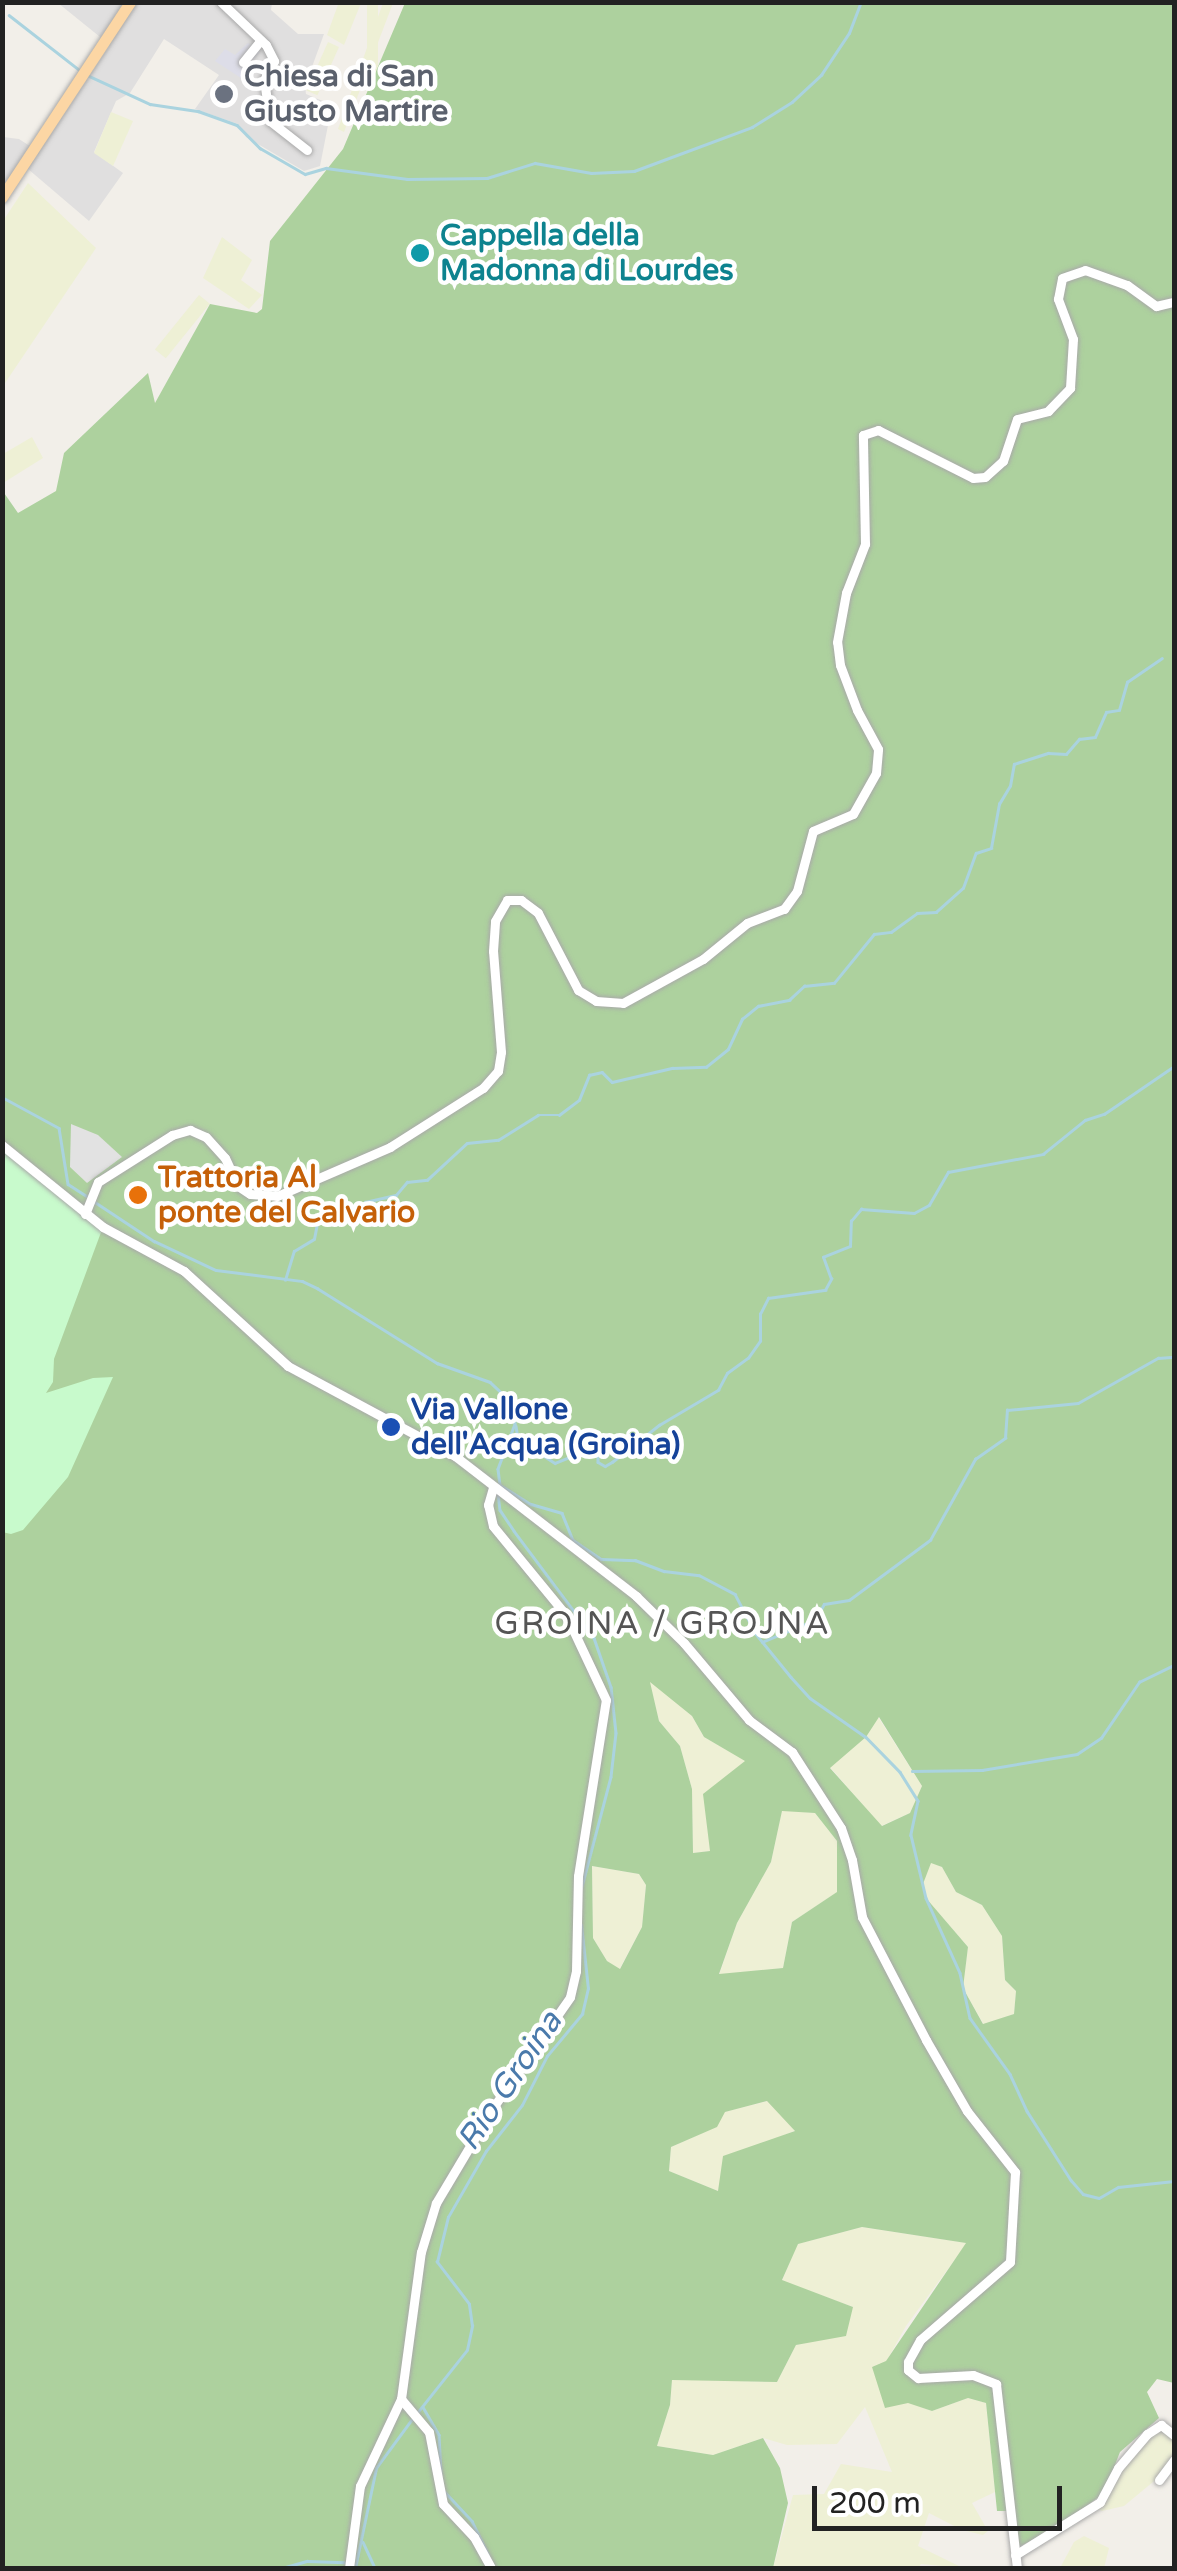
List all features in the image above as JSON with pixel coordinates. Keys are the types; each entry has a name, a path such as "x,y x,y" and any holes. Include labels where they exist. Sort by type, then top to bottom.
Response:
{"main road":[{"path":"2,197 130,2"}],"street":[{"path":"221,2 261,40 274,61 264,80 270,121 307,150"},
{"path":"244,62 261,40"},
{"path":"89,1204 98,1182 117,1167 172,1135 190,1130 206,1137 225,1158 238,1186 250,1194 277,1196 390,1147 483,1088 498,1071 502,1052 493,951 496,921 507,900 521,900 538,913 578,990 596,1001 622,1004 703,959 746,923 784,909 797,891 813,831 853,814 876,773 878,749 857,710 840,665 837,642 846,592 864,544 862,435 878,430 974,478 984,477 1004,461 1018,419 1048,410 1070,388 1073,339 1058,299 1062,278 1085,270 1127,285 1156,306 1174,302"},
{"path":"2,1145 184,1271 288,1366 455,1456 636,1596 684,1643 749,1720 792,1752 841,1828 852,1860 862,1917 926,2040 967,2111 1015,2172 1010,2262 920,2340 908,2370 918,2378 973,2375 996,2384 1017,2568"},
{"path":"349,2565 360,2486 401,2400 421,2252 436,2203 492,2109 570,1997 576,1971 578,1876 606,1700 566,1615 494,1526 488,1505 493,1487"},
{"path":"401,2400 430,2432 444,2504 474,2537 491,2568"},
{"path":"1016,2555 1100,2502 1118,2468 1147,2434 1161,2425 1174,2435"},
{"path":"1159,2480 1174,2460"}],"shaded area":[{"path":"58,3 272,3 271,10 298,34 324,34 305,86 306,94 332,105 320,166 304,171 246,137 238,124 195,109 219,75 164,39 130,93 116,101 94,152 123,173 89,221 21,163 3,190 3,137 19,139 39,152 110,45"},
{"path":"248,43 260,52 249,65 255,70 247,82 215,61 225,49 235,55"},
{"path":"71,1124 98,1135 122,1157 87,1183 70,1167"}],"green space":[{"path":"339,2 361,3 344,45 327,35"},
{"path":"367,3 378,3 378,102 367,102"},
{"path":"383,3 393,3 344,132 338,129"},
{"path":"405,3 1174,3 1174,2383 1157,2379 1147,2392 1159,2418 1120,2452 1104,2493 1062,2524 1019,2547 1015,2511 997,2511 986,2403 968,2398 932,2411 908,2403 885,2408 872,2367 886,2361 966,2243 862,2227 798,2244 782,2280 853,2307 846,2336 796,2345 777,2382 672,2380 670,2405 657,2446 713,2455 763,2438 780,2468 788,2503 773,2568 3,2568 2,490 18,513 56,491 64,453 148,373 155,403 210,304 257,313 262,309 270,241 343,149","holes":["650,1682 692,1716 704,1737 745,1761 703,1794 710,1851 693,1853 692,1789 680,1746 659,1721","879,1717 922,1786 910,1813 882,1826 830,1768 866,1737","782,1811 815,1813 837,1841 837,1892 792,1922 783,1968 719,1974 737,1923 771,1862","931,1863 942,1867 956,1892 982,1905 1002,1936 1005,1980 1016,1991 1014,2014 983,2024 963,1988 968,1947 926,1898 923,1884","592,1866 639,1874 646,1885 642,1927 620,1969 607,1961 593,1938","767,2101 795,2131 723,2156 718,2191 669,2171 671,2147 717,2127 725,2112"]},
{"path":"328,42 339,47 317,95 306,90"},
{"path":"111,112 133,121 113,166 94,153"},
{"path":"28,183 96,248 3,386 3,221"},
{"path":"222,237 252,260 241,280 262,295 249,309 203,278"},
{"path":"199,295 210,304 166,358 155,349"},
{"path":"32,437 43,458 3,483 3,454"},
{"path":"2,1145 103,1227 54,1359 53,1382 46,1393 93,1378 113,1377 68,1477 23,1530 11,1534 2,1532"},
{"path":"649,1680 692,1716 704,1737 746,1761 710,1851 693,1853 692,1789 680,1746 659,1721"},
{"path":"878,1717 922,1786 910,1813 881,1826 830,1767 866,1737"},
{"path":"782,1810 815,1813 837,1841 838,1892 792,1922 783,1968 719,1975 737,1923 771,1862"},
{"path":"931,1862 942,1867 956,1892 982,1905 1002,1936 1005,1980 1016,1991 1014,2014 984,2025 963,1988 968,1947 926,1898 923,1884"},
{"path":"592,1866 639,1874 646,1885 642,1927 619,1970 607,1961 593,1938"},
{"path":"768,2101 796,2130 761,2145 718,2191 669,2171 671,2147 716,2127 724,2112"},
{"path":"862,2227 967,2243 906,2326 886,2362 908,2402 932,2411 968,2398 986,2403 995,2492 972,2503 988,2531 983,2535 962,2530 929,2513 918,2546 963,2568 921,2564 918,2568 773,2568 793,2495 824,2494 841,2464 892,2472 865,2407 837,2444 787,2445 763,2438 713,2455 657,2446 670,2405 672,2379 777,2382 796,2345 808,2342 853,2307 782,2281 797,2244"},
{"path":"1163,2427 1172,2435 1174,2453 1159,2477 1124,2506 1102,2511 1089,2505 1104,2493 1144,2438"},
{"path":"1084,2536 1109,2548 1104,2568 1060,2568 1074,2542"}],"waterway":[{"path":"89,76 150,104 198,111 237,125 260,148 305,174 326,168 407,179 487,178 535,163 591,173 634,171 752,127 792,102 821,75 849,33 861,2"},
{"path":"9,15 78,69"},
{"path":"285,1280 294,1251 314,1239 318,1218 329,1206 354,1209 365,1202 396,1195 407,1182 427,1180 467,1143 498,1140 538,1115 559,1115 579,1100 589,1075 602,1072 612,1082 672,1068 706,1067 728,1049 742,1019 758,1006 789,1000 804,986 834,983 874,934 891,932 917,913 936,912 963,888 976,853 991,848 999,804 1010,786 1014,764 1048,753 1066,754 1079,739 1095,737 1106,712 1119,710 1127,682 1162,658"},
{"path":"516,1426 518,1439 555,1463 584,1451 598,1453 598,1462 605,1466 659,1425 718,1390 727,1373 748,1358 760,1341 760,1314 768,1298 825,1290 831,1279 823,1257 850,1246 851,1221 861,1209 914,1213 929,1205 948,1172 1043,1154 1085,1120 1104,1114 1174,1066"},
{"path":"2,1097 59,1128 68,1184 88,1197"},
{"path":"95,1202 154,1241 216,1270 302,1281 437,1363 490,1382 514,1404 515,1424 498,1469 500,1485 531,1504 562,1513 573,1540 601,1559 635,1560 664,1571 699,1575 735,1594 756,1634 791,1677 810,1698 866,1737 900,1772 918,1801 911,1835 926,1898 960,1973 970,2018 1010,2074 1027,2111 1071,2180 1083,2194 1099,2198 1118,2187 1174,2181"},
{"path":"762,1642 815,1620 824,1604 849,1600 930,1540 975,1459 1005,1438 1007,1410 1078,1403 1158,1358 1174,1357"},
{"name":"Rio Groina","path":"498,1494 500,1510 594,1638 611,1687 616,1733 611,1777 582,1887"},
{"path":"912,1771 982,1770 1077,1754 1101,1738 1139,1682 1174,1665"},
{"name":"Rio Groina","path":"417,2413 467,2350 472,2326 469,2304 437,2262 448,2217 486,2151 522,2105 547,2056 582,2014 588,1989 581,1925"},
{"path":"423,2407 439,2435 441,2474"},
{"name":"Rio Groina","path":"355,2568 376,2468 412,2419"},
{"path":"445,2492 472,2521 488,2554"},
{"path":"363,2542 375,2568"},
{"path":"282,2568 307,2561 344,2562"}],"place":[{"name":"Chiesa di San Giusto Martire","path":"224,94"},
{"name":"Cappella della Madonna di Lourdes","path":"420,253"},
{"name":"Trattoria Al ponte del Calvario","path":"138,1195"},
{"name":"Via Vallone dell'Acqua (Groina)","path":"391,1427"}],"district":[{"name":"GROINA / GROJNA","path":"663,1624"}]}
